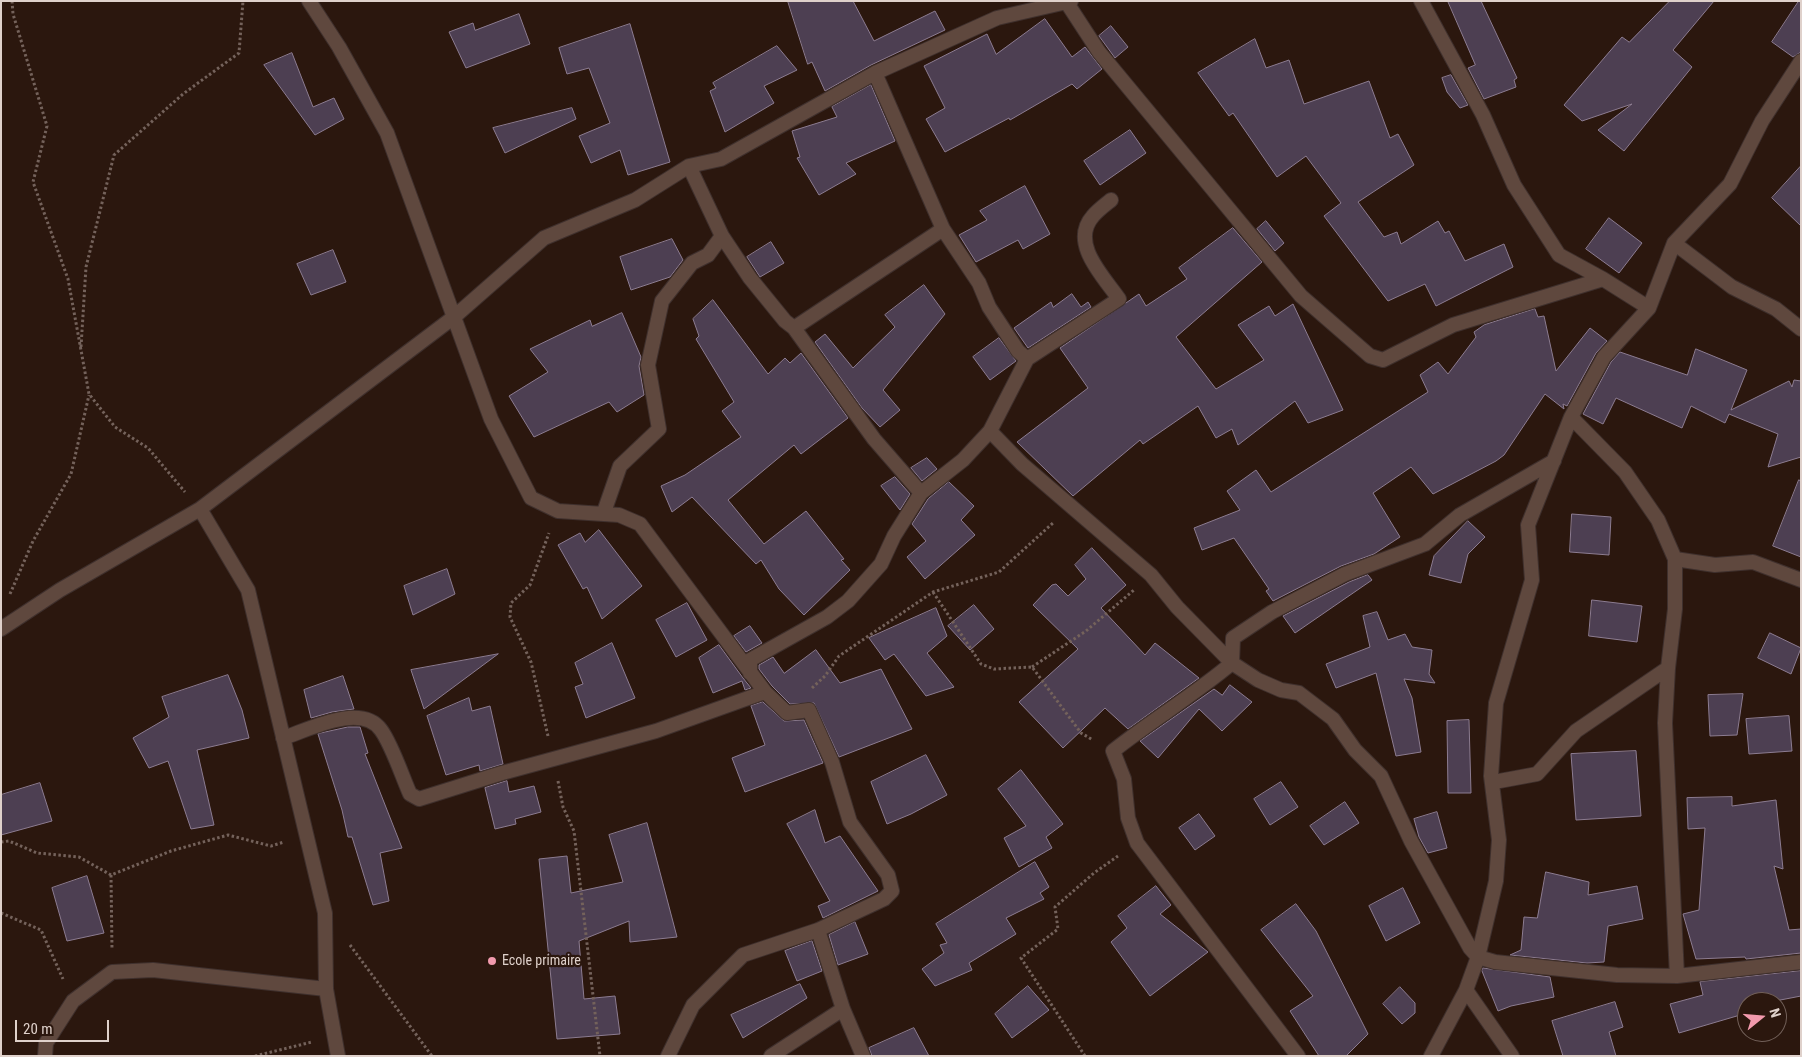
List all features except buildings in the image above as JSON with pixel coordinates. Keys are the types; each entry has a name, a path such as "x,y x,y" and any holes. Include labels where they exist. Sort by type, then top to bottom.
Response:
{"street":[{"path":"309,1 339,47 387,133 491,419 531,498 558,512 604,512 619,515 640,524 765,692 787,713 809,710 832,762 850,822 888,874 892,891 884,899 818,930 743,955 693,1005 668,1056"},
{"path":"1421,1 1483,115 1514,185 1559,255 1649,308"},
{"path":"1,629 60,590 200,509 454,317 544,238 635,200 689,166 721,159 876,73 996,18 1069,2 1099,52 1301,296 1370,356 1383,360 1453,325 1603,280"},
{"path":"1431,1056 1466,990 1478,957 1496,881 1499,840 1494,782 1491,776 1496,703 1532,580 1528,525 1571,417 1604,357 1649,308 1674,243 1730,184 1762,122 1801,61"},
{"path":"876,73 943,229 979,283 990,307 1018,350 1027,360"},
{"path":"689,166 722,236 750,278 784,321 794,328 874,439 921,494"},
{"path":"750,673 750,660 827,618 848,601 868,580 881,564 894,536 921,494 963,460 990,431 1027,360 1119,299 1088,254 1085,240 1085,228 1092,216 1111,200"},
{"path":"794,328 943,229"},
{"path":"604,512 620,466 659,429 648,365 662,302 692,263 708,255 722,236"},
{"path":"1674,243 1732,287 1776,309 1801,330"},
{"path":"1571,417 1625,472 1658,520 1675,559 1675,609 1668,668 1665,723 1677,976"},
{"path":"990,431 1022,464 1151,575 1177,606 1232,663 1258,680 1281,690 1300,693 1333,720 1355,750 1381,776 1411,841 1470,948 1478,957 1495,962 1617,975 1677,976 1801,962"},
{"path":"1298,1056 1137,843 1128,818 1124,779 1113,751 1203,688 1232,663 1233,638 1272,612 1345,574 1425,544 1460,516 1554,461"},
{"path":"200,509 248,590 325,913 326,989 338,1056"},
{"path":"1675,559 1715,565 1754,562 1801,580"},
{"path":"1494,782 1537,774 1576,731 1668,668"},
{"path":"283,738 344,717 367,719 381,729 410,794 419,799 502,773 656,731 765,692"},
{"path":"818,930 843,1009 863,1056"},
{"path":"44,1056 46,1043 73,1001 112,972 153,970 326,989"},
{"path":"1466,990 1512,1056"},
{"path":"771,1056 843,1009"}],"path":[{"path":"9,596 33,542 71,474 89,394 68,279 33,182 47,126 13,14 12,1"},
{"path":"80,352 86,267 114,155 183,94 239,53 243,1"},
{"path":"89,394 115,427 148,448 200,509"},
{"path":"787,713 825,676 839,656 933,592 999,572 1070,506"},
{"path":"933,592 981,664 994,669 1032,668 1086,631 1151,575"},
{"path":"1032,668 1081,733 1113,751"},
{"path":"111,875 172,851 228,835 271,846 306,835"},
{"path":"1,842 9,841 36,853 79,857 111,875"},
{"path":"1085,1056 1021,958 1058,929 1055,907 1094,873 1137,843"},
{"path":"111,875 112,972"},
{"path":"1,913 41,930 73,1001"},
{"path":"349,944 432,1056"},
{"path":"255,1056 334,1038"}],"place":[{"name":"Ecole primaire","path":"492,961"}]}
